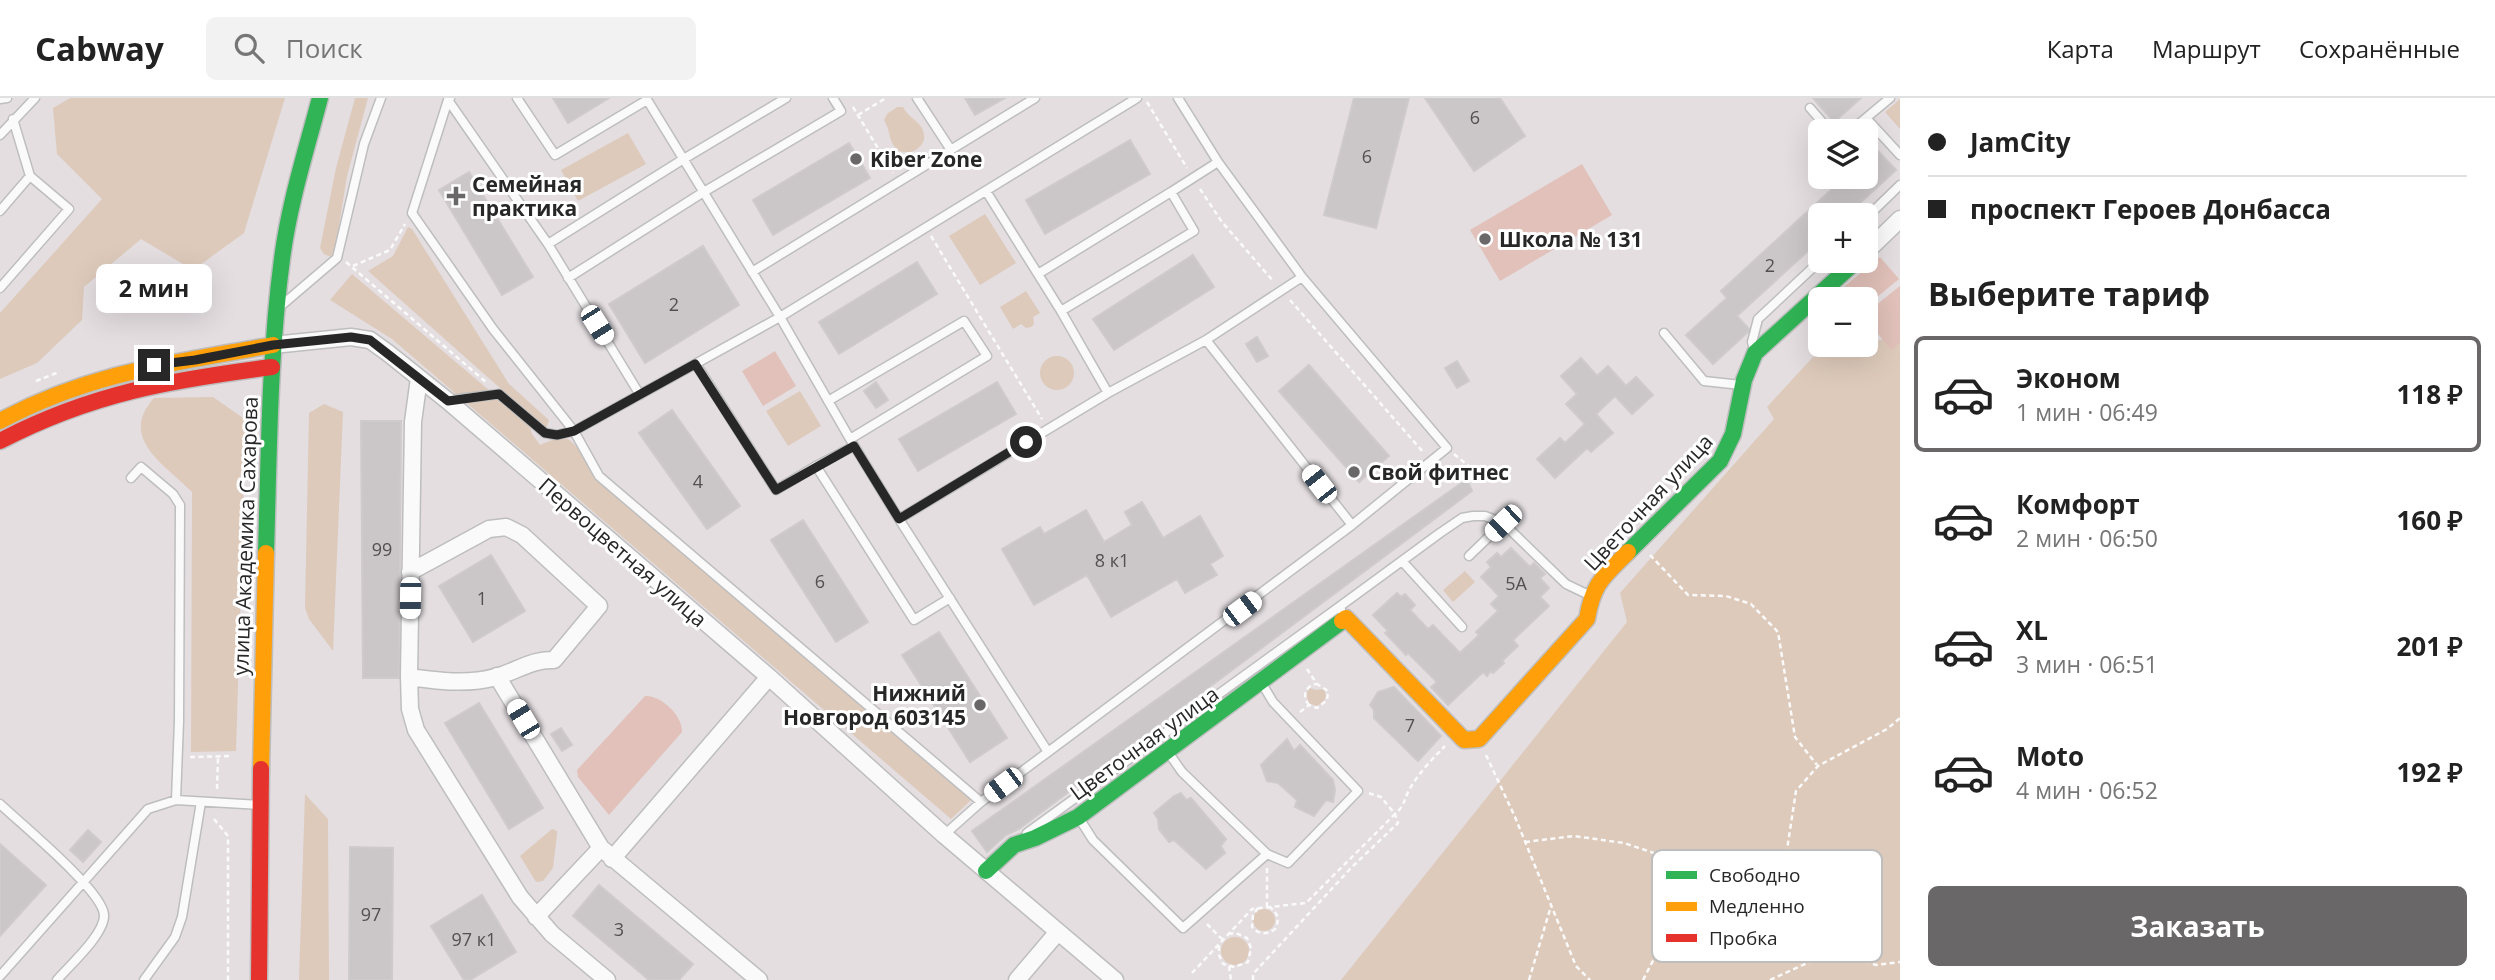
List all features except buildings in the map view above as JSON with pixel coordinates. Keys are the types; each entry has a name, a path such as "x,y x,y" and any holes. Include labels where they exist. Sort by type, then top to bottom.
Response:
{"street":[{"name":"улица Академика Сахарова","path":"259,980 262,666 273,345 282,257 293,198 320,98"},
{"path":"1878,240 1900,219"},
{"name":"Цветочная улица","path":"1479,739 1587,619 1591,596 1603,577 1702,480 1730,446 1735,433 1747,367 1755,354 1843,273"},
{"name":"Первоцветная улица","path":"273,345 351,337 370,340 448,401 769,677 944,835 1115,980"},
{"path":"0,421 48,395 116,373 273,345"},
{"path":"0,441 25,426 114,392 272,367"},
{"path":"419,378 414,422 408,677 410,709 416,730 520,897 536,917 607,980"},
{"path":"408,677 449,682 497,676 539,660 554,660 599,606 522,535 506,527 489,528 410,572"},
{"path":"1343,612 1464,740 1479,739"},
{"name":"Цветочная улица","path":"986,871 1014,845 1078,817 1168,752 1297,655 1343,612"},
{"path":"497,676 606,853 758,980"},
{"path":"536,917 606,853 746,712 769,677"},
{"path":"1017,980 1058,933"}],"lane":[{"path":"0,99 7,98"},
{"path":"0,135 34,98"},
{"path":"276,310 338,256 364,144 381,98"},
{"path":"517,98 555,155 647,99 780,317 852,443 1048,752"},
{"path":"548,244 786,98"},
{"path":"568,278 702,193 841,111 833,98"},
{"path":"917,98 951,150"},
{"path":"752,272 1034,98"},
{"path":"448,401 499,394 545,433 557,435 574,431 780,317 1138,98"},
{"path":"944,835 981,802 1352,526 1447,448 1302,277 1218,162 1178,98"},
{"path":"1890,98 1866,118 1900,155"},
{"path":"449,99 412,213 493,329 574,431 599,476 981,802"},
{"path":"449,99 548,244 640,395"},
{"path":"1810,108 1820,119"},
{"path":"0,288 69,209 30,176 13,119"},
{"path":"1038,274 1218,162"},
{"path":"0,211 30,176"},
{"path":"1878,206 1900,185"},
{"path":"986,191 1061,311 1108,393"},
{"path":"1061,311 1194,231 1171,192"},
{"path":"1755,354 1752,342 1758,319 1808,272"},
{"path":"899,519 1108,393 1206,340 1302,277"},
{"path":"695,364 776,490 987,356 964,321 828,401"},
{"path":"1664,333 1704,382 1744,385"},
{"path":"1206,340 1352,526"},
{"path":"131,478 141,467 173,494 180,505 176,800"},
{"path":"816,467 914,620 950,598"},
{"path":"1014,845 1040,822 1343,612 1402,561 1462,518 1485,516 1503,523 1566,584 1591,596"},
{"path":"1469,556 1503,523"},
{"path":"1402,561 1462,626"},
{"path":"1168,752 1182,772 1267,854 1288,863 1358,791 1273,702 1261,682"},
{"path":"0,976 148,809 176,800 261,805"},
{"path":"144,980 175,937 182,917 201,802"},
{"path":"0,804 100,900 105,916 98,934 57,980"},
{"path":"1078,817 1093,841 1183,928 1267,854"}],"path":[{"path":"858,115 886,98"},
{"path":"853,107 899,181"},
{"path":"352,267 390,250 412,213"},
{"path":"926,228 1048,429"},
{"path":"338,256 499,394"},
{"path":"1447,448 1487,481"},
{"path":"1638,542 1688,595 1726,596 1751,604 1778,632 1795,737 1818,766"},
{"path":"1297,655 1317,684 1328,691 1328,700 1317,708 1309,705 1305,699 1305,691 1317,684"},
{"path":"1291,720 1309,705"},
{"path":"1787,850 1796,791 1818,766 1888,729 1900,718"},
{"path":"1192,973 1252,909 1306,903 1404,806 1409,791 1431,760 1458,734"},
{"path":"1479,739 1576,966 1590,980"},
{"path":"216,789 219,756"},
{"path":"178,757 232,756"},
{"path":"1253,980 1253,974 1262,964 1350,869 1398,823 1395,814 1381,797"},
{"path":"214,819 228,836 228,980"},
{"path":"1525,842 1574,836 1624,843 1652,852"},
{"path":"1259,908 1251,919 1255,931 1267,933 1275,929 1278,916 1268,907 1267,874"},
{"path":"1529,980 1551,906"},
{"path":"1208,925 1223,939"},
{"path":"1247,938 1255,931"},
{"path":"1228,934 1236,933 1247,938 1251,948 1248,962 1239,967 1229,967"},
{"path":"1219,944 1221,960 1229,967 1231,980"},
{"path":"1643,980 1652,962"},
{"path":"1770,980 1810,962"},
{"path":"1869,962 1876,965 1900,962"}],"shaded area":[{"path":"70,98 285,98 244,233 193,270 141,239 84,287 82,320 37,363 0,379 0,313 102,199 57,154 53,108"},
{"path":"355,98 368,98 347,176 336,244 331,257 324,254 320,248 336,168"},
{"path":"1900,99 1900,129 1885,112"},
{"path":"897,107 903,107 923,129 924,140 914,151 899,151 891,141 884,120 887,114"},
{"path":"628,133 646,164 578,201 561,170"},
{"path":"1582,164 1612,215 1500,281 1470,230"},
{"path":"985,214 1016,263 980,285 949,236"},
{"path":"408,227 412,229 509,384 549,420 546,429 368,271 393,256"},
{"path":"1880,257 1899,279 1878,296 1878,287 1844,287 1861,273 1878,273"},
{"path":"352,274 529,424 540,445 559,438 572,443 582,454 596,480 971,800 951,819 392,339 330,300"},
{"path":"1900,286 1900,343 1891,350 1878,334 1878,303"},
{"path":"1026,291 1040,313 1033,317 1034,324 1031,327 1026,328 1021,324 1013,329 1000,307"},
{"path":"1900,335 1900,980 1341,980 1627,622 1620,593 1774,419 1767,407 1813,357 1878,357 1878,341"},
{"path":"775,351 796,386 763,406 742,371"},
{"path":"1057,356 1069,361 1074,373 1069,385 1057,390 1045,385 1040,373 1045,361"},
{"path":"800,391 821,426 788,446 766,411"},
{"path":"213,397 246,420 236,751 191,752 192,492 149,450 141,426 144,412 154,398"},
{"path":"324,404 343,412 333,651 309,619 305,608 309,413"},
{"path":"1465,571 1475,582 1453,602 1443,590"},
{"path":"1310,688 1324,689 1326,696 1323,703 1316,706 1309,703 1306,694"},
{"path":"645,696 658,699 670,708 679,719 682,732 609,815 578,777 577,770"},
{"path":"305,794 328,819 329,980 299,980"},
{"path":"552,829 557,831 553,868 543,881 536,882 520,856"},
{"path":"1264,909 1272,912 1275,920 1272,928 1264,931 1256,928 1253,920 1256,912"},
{"path":"1235,937 1245,941 1249,951 1245,961 1235,965 1225,961 1221,951 1225,941"}],"traffic: fast":[{"path":"266,553 272,369 282,259 293,198 320,98"},
{"path":"1628,552 1720,461 1733,434 1744,380 1755,353 1843,273"},
{"path":"986,871 1014,845 1078,817 1342,621"}],"traffic: slow":[{"path":"0,421 34,404 100,380 167,364 273,345"},
{"path":"1342,621 1346,618 1464,740 1479,739 1587,619 1592,597 1600,581 1628,552"},
{"path":"261,769 266,553"}],"traffic: jam":[{"path":"0,441 67,411 133,391 200,377 272,367"},
{"path":"259,980 261,769"}],"place":[{"name":"Kiber Zone","path":"856,159"},
{"name":"Семейная практика","path":"456,196"},
{"name":"Школа № 131","path":"1485,239"},
{"name":"Свой фитнес","path":"1354,472"},
{"name":"Нижний Новгород 603145","path":"980,705"}],"route":[{"path":"154,365 273,345 351,337 370,340 448,401 499,394 545,433 557,435 574,431 695,364 776,490 854,446 899,519 1026,442"}]}
